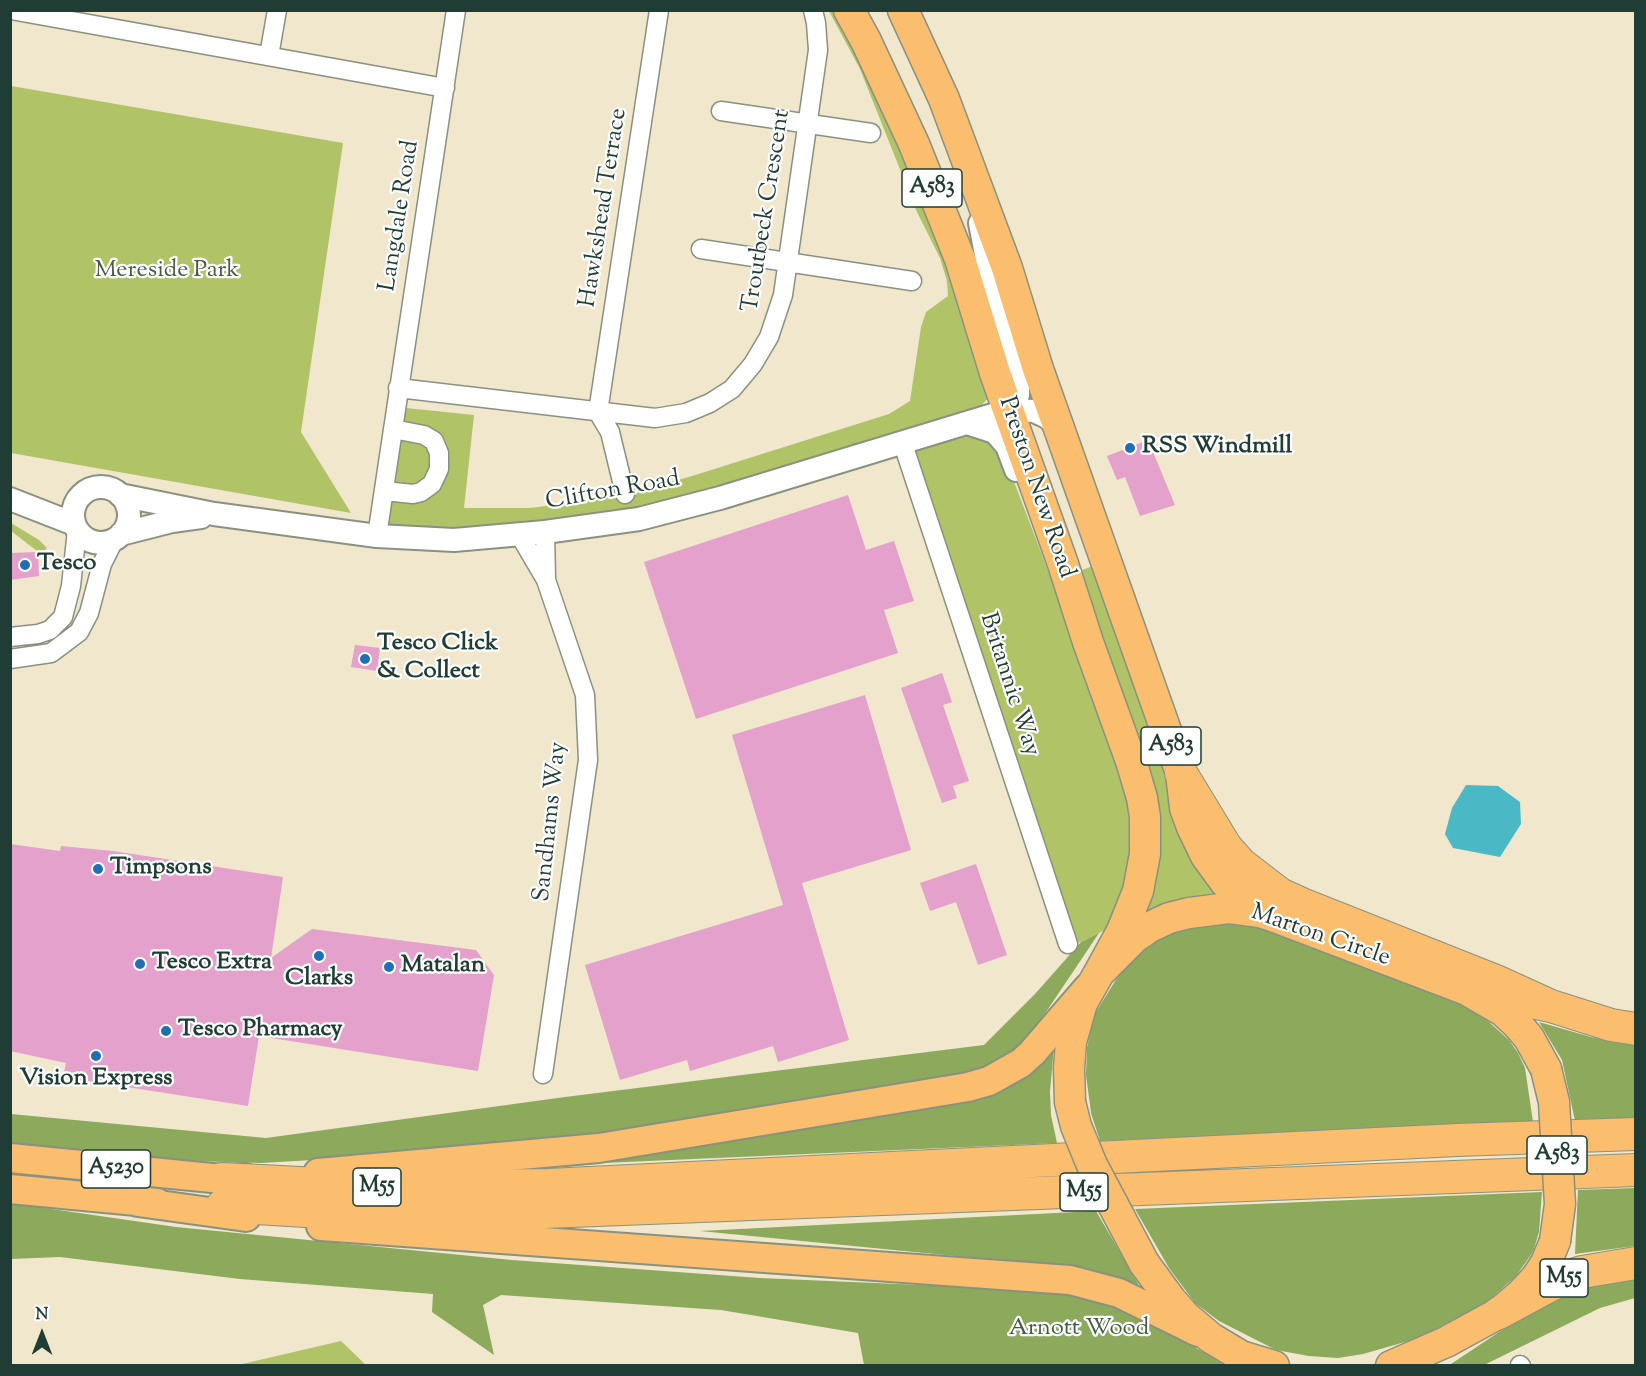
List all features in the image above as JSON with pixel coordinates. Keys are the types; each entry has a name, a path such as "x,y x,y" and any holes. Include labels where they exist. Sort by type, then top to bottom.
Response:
{"highway":[{"name":"Preston New Road","path":"849,10 914,144 960,259 995,373 1063,564 1142,798 1144,854 1138,891 1122,931 1095,979"},
{"name":"Preston New Road","path":"903,10 944,99 1007,268 1058,427 1181,773 1185,808 1192,827 1206,856 1237,893 1275,916"},
{"path":"1181,773 1226,846 1241,864 1280,894 1496,981 1551,1006"},
{"name":"Marton Circle","path":"1274,1365 1245,1360 1211,1338 1185,1316 1171,1300 1144,1263 1092,1165 1076,1126 1070,1102 1071,1042 1082,1003 1095,979 1134,938 1169,918 1189,913 1229,908 1275,916 1467,990 1503,1011 1518,1025 1529,1038 1546,1069 1554,1102 1560,1204 1555,1241 1546,1263 1521,1295 1499,1313 1419,1355 1391,1365"},
{"path":"1467,990 1551,1006 1611,1025 1635,1029"},
{"name":"M55","path":"222,1192 378,1186 549,1185 1457,1140 1635,1134"},
{"name":"M55","path":"222,1192 390,1216 467,1215 1635,1170"},
{"name":"M55","path":"1499,1313 1564,1278 1582,1272 1635,1263"},
{"name":"A583","path":"1428,1365 1469,1330"}],"main road":[{"path":"222,1192 390,1168 599,1148 968,1087 989,1081 1021,1063 1095,979"},
{"name":"A5230","path":"10,1158 222,1192"},
{"name":"A5230","path":"10,1189 138,1202 222,1192"},
{"path":"138,1202 286,1223 387,1233 1070,1280 1119,1293 1211,1338"}],"street":[{"path":"11,10 91,17 268,56 445,88"},
{"path":"268,56 276,10"},
{"name":"Langdale Road","path":"377,536 456,10"},
{"name":"Hawkshead Terrace","path":"598,412 659,10"},
{"name":"Troutbeck Crescent","path":"398,388 655,418 686,413 710,403 732,388 753,364 770,337 780,305 818,50 813,10"},
{"path":"721,111 871,133"},
{"name":"A583","path":"971,168 992,288 1018,384 1018,395 1009,410"},
{"path":"701,249 912,281"},
{"path":"905,440 920,429 973,413 990,396 995,373"},
{"path":"1009,410 1034,411 1047,417 1058,427"},
{"name":"Clifton Road","path":"10,493 41,500 77,500 89,490 97,488 113,490 120,495 214,514 377,536 454,540 545,532 639,519 720,498 1009,410"},
{"path":"598,412 610,432 625,494"},
{"path":"967,423 995,432 1007,446 1043,541 1063,564"},
{"path":"384,491 413,494 421,492 432,484 439,469 439,453 434,441 424,435 393,429"},
{"name":"Britannic Way","path":"905,440 1068,944"},
{"path":"10,659 51,653 79,632 89,613 102,564 128,519 128,510 120,495"},
{"name":"Clifton Road","path":"10,499 76,527 92,542 105,543 117,537 172,521 214,514"},
{"path":"10,637 38,634 50,630 63,617 71,586 76,527 74,508 77,500"},
{"name":"Sandhams Way","path":"545,532 546,579"},
{"name":"Sandhams Way","path":"519,534 546,579 585,696 588,760 543,1074"}],"green space":[{"path":"829,11 849,11 914,144 990,396 980,407 970,425 995,432 1060,602 1076,628 1145,854 1115,925 1081,942 1068,944 902,441 639,519 377,536 396,407 474,415 464,508 530,508 609,498 689,477 889,414 910,401 921,327 926,312 948,296 947,281 940,258 917,212 860,69"},
{"name":"Mereside Park","path":"11,86 343,143 301,432 351,513 11,453"},
{"path":"11,523 39,540 47,548 41,554 11,531"},
{"path":"1098,564 1226,895 1141,918 1121,694 1082,570"},
{"path":"1236,922 1256,925 1463,1004 1479,1013 1509,1040 1518,1053 1525,1068 1533,1122 1100,1141 1091,1113 1086,1075 1087,1048 1094,1015 1135,954 1162,937 1190,925"},
{"path":"1099,933 1042,1018 1030,1042 982,1074 498,1147 261,1163 119,1157 11,1144 11,1114 266,1138 565,1097 984,1045 1035,994 1081,942"},
{"path":"1539,1022 1591,1037 1635,1045 1635,1118 1575,1121 1562,1060"},
{"path":"1054,1045 1050,1092 1051,1115 1057,1143 580,1164 598,1158 959,1103"},
{"path":"1635,1188 1635,1246 1575,1254 1578,1190"},
{"path":"1542,1192 1539,1232 1533,1252 1516,1276 1487,1302 1419,1338 1363,1354 1338,1358 1276,1350 1219,1321 1195,1303 1169,1268 1135,1209"},
{"name":"Arnott Wood","path":"10,1203 176,1227 512,1260 760,1278 967,1287 1083,1295 1105,1300 1175,1335 1224,1365 864,1365 858,1333 721,1310 501,1295 483,1305 494,1355 432,1312 433,1294 240,1279 60,1257 11,1259"},
{"path":"1096,1211 1139,1285 1078,1268 700,1231"},
{"path":"1635,1279 1635,1298 1600,1308 1484,1365 1448,1366 1502,1330 1559,1297 1604,1281"},
{"path":"341,1341 366,1365 238,1365"}],"water":[{"path":"1466,785 1498,786 1520,802 1521,824 1500,857 1453,848 1445,834 1452,808"}],"building":[{"path":"1148,440 1175,505 1140,516 1125,477 1117,480 1107,456"},
{"path":"848,495 866,550 894,541 914,601 884,610 898,653 696,719 644,562"},
{"name":"Tesco","path":"38,552 39,576 10,580 10,553"},
{"name":"Tesco Click & Collect","path":"355,645 380,648 377,671 351,667"},
{"path":"942,673 952,702 943,705 969,781 953,786 957,798 942,803 901,688"},
{"path":"865,695 911,850 802,883 849,1040 778,1062 773,1046 690,1071 687,1060 620,1080 585,965 783,905 732,735"},
{"name":"Tesco Extra","path":"10,844 60,851 61,846 113,851 283,877 271,958 312,929 476,950 494,975 478,1071 259,1036 248,1106 63,1077 66,1063 10,1051"},
{"path":"976,864 1007,955 978,965 956,902 930,911 920,883"}],"place":[{"name":"RSS Windmill","path":"1130,448"},
{"name":"Tesco","path":"25,565"},
{"name":"Tesco Click & Collect","path":"365,659"},
{"name":"Timpsons","path":"98,869"},
{"name":"Clarks","path":"319,956"},
{"name":"Tesco Extra","path":"140,964"},
{"name":"Matalan","path":"389,967"},
{"name":"Tesco Pharmacy","path":"166,1031"},
{"name":"Vision Express","path":"96,1056"}]}
